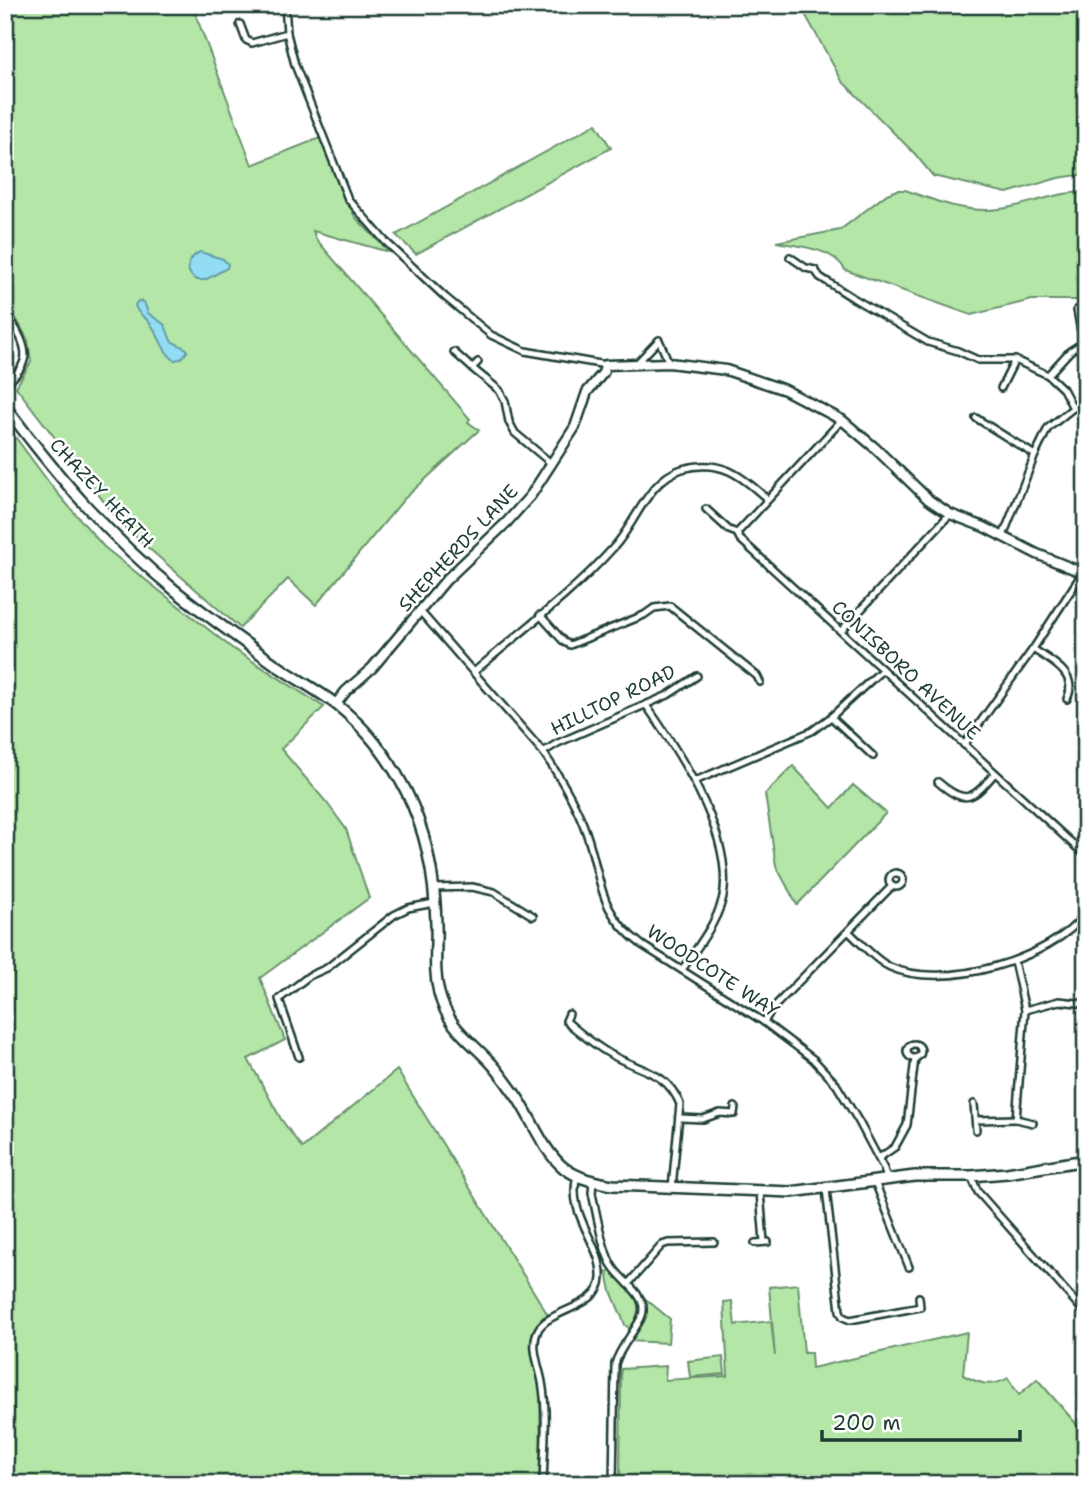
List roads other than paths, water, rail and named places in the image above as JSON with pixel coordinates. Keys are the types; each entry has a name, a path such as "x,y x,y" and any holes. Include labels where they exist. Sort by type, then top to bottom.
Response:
{"main road":[{"name":"CHAZEY HEATH","path":"5,406 42,456 110,533 141,562 215,621 297,680 336,704 368,734 387,758 406,791 423,833 434,888 435,975 448,1016 458,1032 503,1077 561,1165 577,1176"},
{"path":"577,1176 593,1182 760,1192 826,1189 915,1176 971,1176 1086,1160"}],"street":[{"path":"285,5 287,33 311,108 348,199 385,241 491,335 526,351 606,365 670,363 726,370 785,390 842,420 929,500 950,514 1084,573 964,745"},
{"path":"240,24 246,40 253,43 287,33"},
{"path":"790,257 806,268 815,270 820,277 853,298 929,342 978,360 1015,360 1048,375 1063,389 1073,408"},
{"path":"1048,375 1070,351 1084,341 1077,310"},
{"path":"5,329 13,324 26,349 21,368 5,385"},
{"path":"637,363 659,340 670,363"},
{"path":"454,352 499,390 515,433 552,464"},
{"path":"1001,388 1015,360"},
{"path":"472,368 478,362"},
{"name":"SHEPHERDS LANE","path":"336,704 346,691 372,668 446,580 531,495 575,426 587,392 603,373 606,365"},
{"path":"1003,536 1048,428 1073,408 1086,407"},
{"path":"976,418 1035,454"},
{"path":"737,533 842,420"},
{"path":"474,672 615,547 654,489 664,479 681,470 705,466 727,469 744,477 767,499"},
{"name":"CONISBORO AVENUE","path":"706,509 729,530 737,533 740,540 1086,856"},
{"path":"841,631 950,514"},
{"path":"540,615 564,642 570,645 644,615 654,608 670,606 757,676 760,682"},
{"name":"WOODCOTE WAY","path":"419,610 543,752 560,776 587,835 601,892 612,916 626,933 764,1022 813,1059 836,1084 879,1158 887,1179"},
{"path":"1033,649 1062,670 1070,680 1071,690 1067,699"},
{"path":"695,781 814,729 882,670"},
{"name":"HILLTOP ROAD","path":"543,752 668,695 697,676"},
{"path":"646,705 695,781 711,820 723,865 724,892 713,921 682,970"},
{"path":"831,717 873,756"},
{"path":"938,782 952,794 970,797 977,794 995,773"},
{"path":"764,1022 772,1009 892,886"},
{"path":"434,888 472,887 494,892 533,916"},
{"path":"523,910 527,902"},
{"path":"299,1057 279,999 309,976 327,968 394,915 408,908 434,903"},
{"path":"849,932 888,966 921,976 981,970 1014,961 1050,945 1079,923 1086,913"},
{"path":"1014,961 1025,1010 1016,1119"},
{"path":"1025,1010 1059,1001 1086,1004"},
{"path":"569,1014 563,1023 613,1056 657,1074 676,1093 680,1104 680,1118 672,1188"},
{"path":"879,1158 895,1147 907,1125 915,1058"},
{"path":"974,1104 976,1130"},
{"path":"680,1118 703,1119 720,1113 734,1113"},
{"path":"977,1120 1016,1119 1033,1123"},
{"path":"543,1484 544,1407 536,1356 537,1334 548,1319 567,1312 599,1288 601,1281 600,1266 581,1221 575,1193 577,1176"},
{"path":"971,1176 978,1192 1086,1314"},
{"path":"875,1181 909,1267"},
{"path":"593,1182 592,1193 611,1265 640,1298 643,1312 621,1347 615,1364 612,1484"},
{"path":"826,1189 840,1311 843,1317 849,1320 920,1307"},
{"path":"755,1243 766,1242 760,1192"},
{"path":"628,1284 662,1245 703,1245 714,1242"},
{"path":"600,1266 611,1265"},
{"path":"919,1297 922,1315"}],"water":[{"path":"200,252 223,259 228,264 227,268 205,280 196,280 188,269 192,258"},
{"path":"138,301 144,302 148,313 165,325 171,341 187,349 181,359 174,360 166,352 153,327 137,311 135,305"}]}
